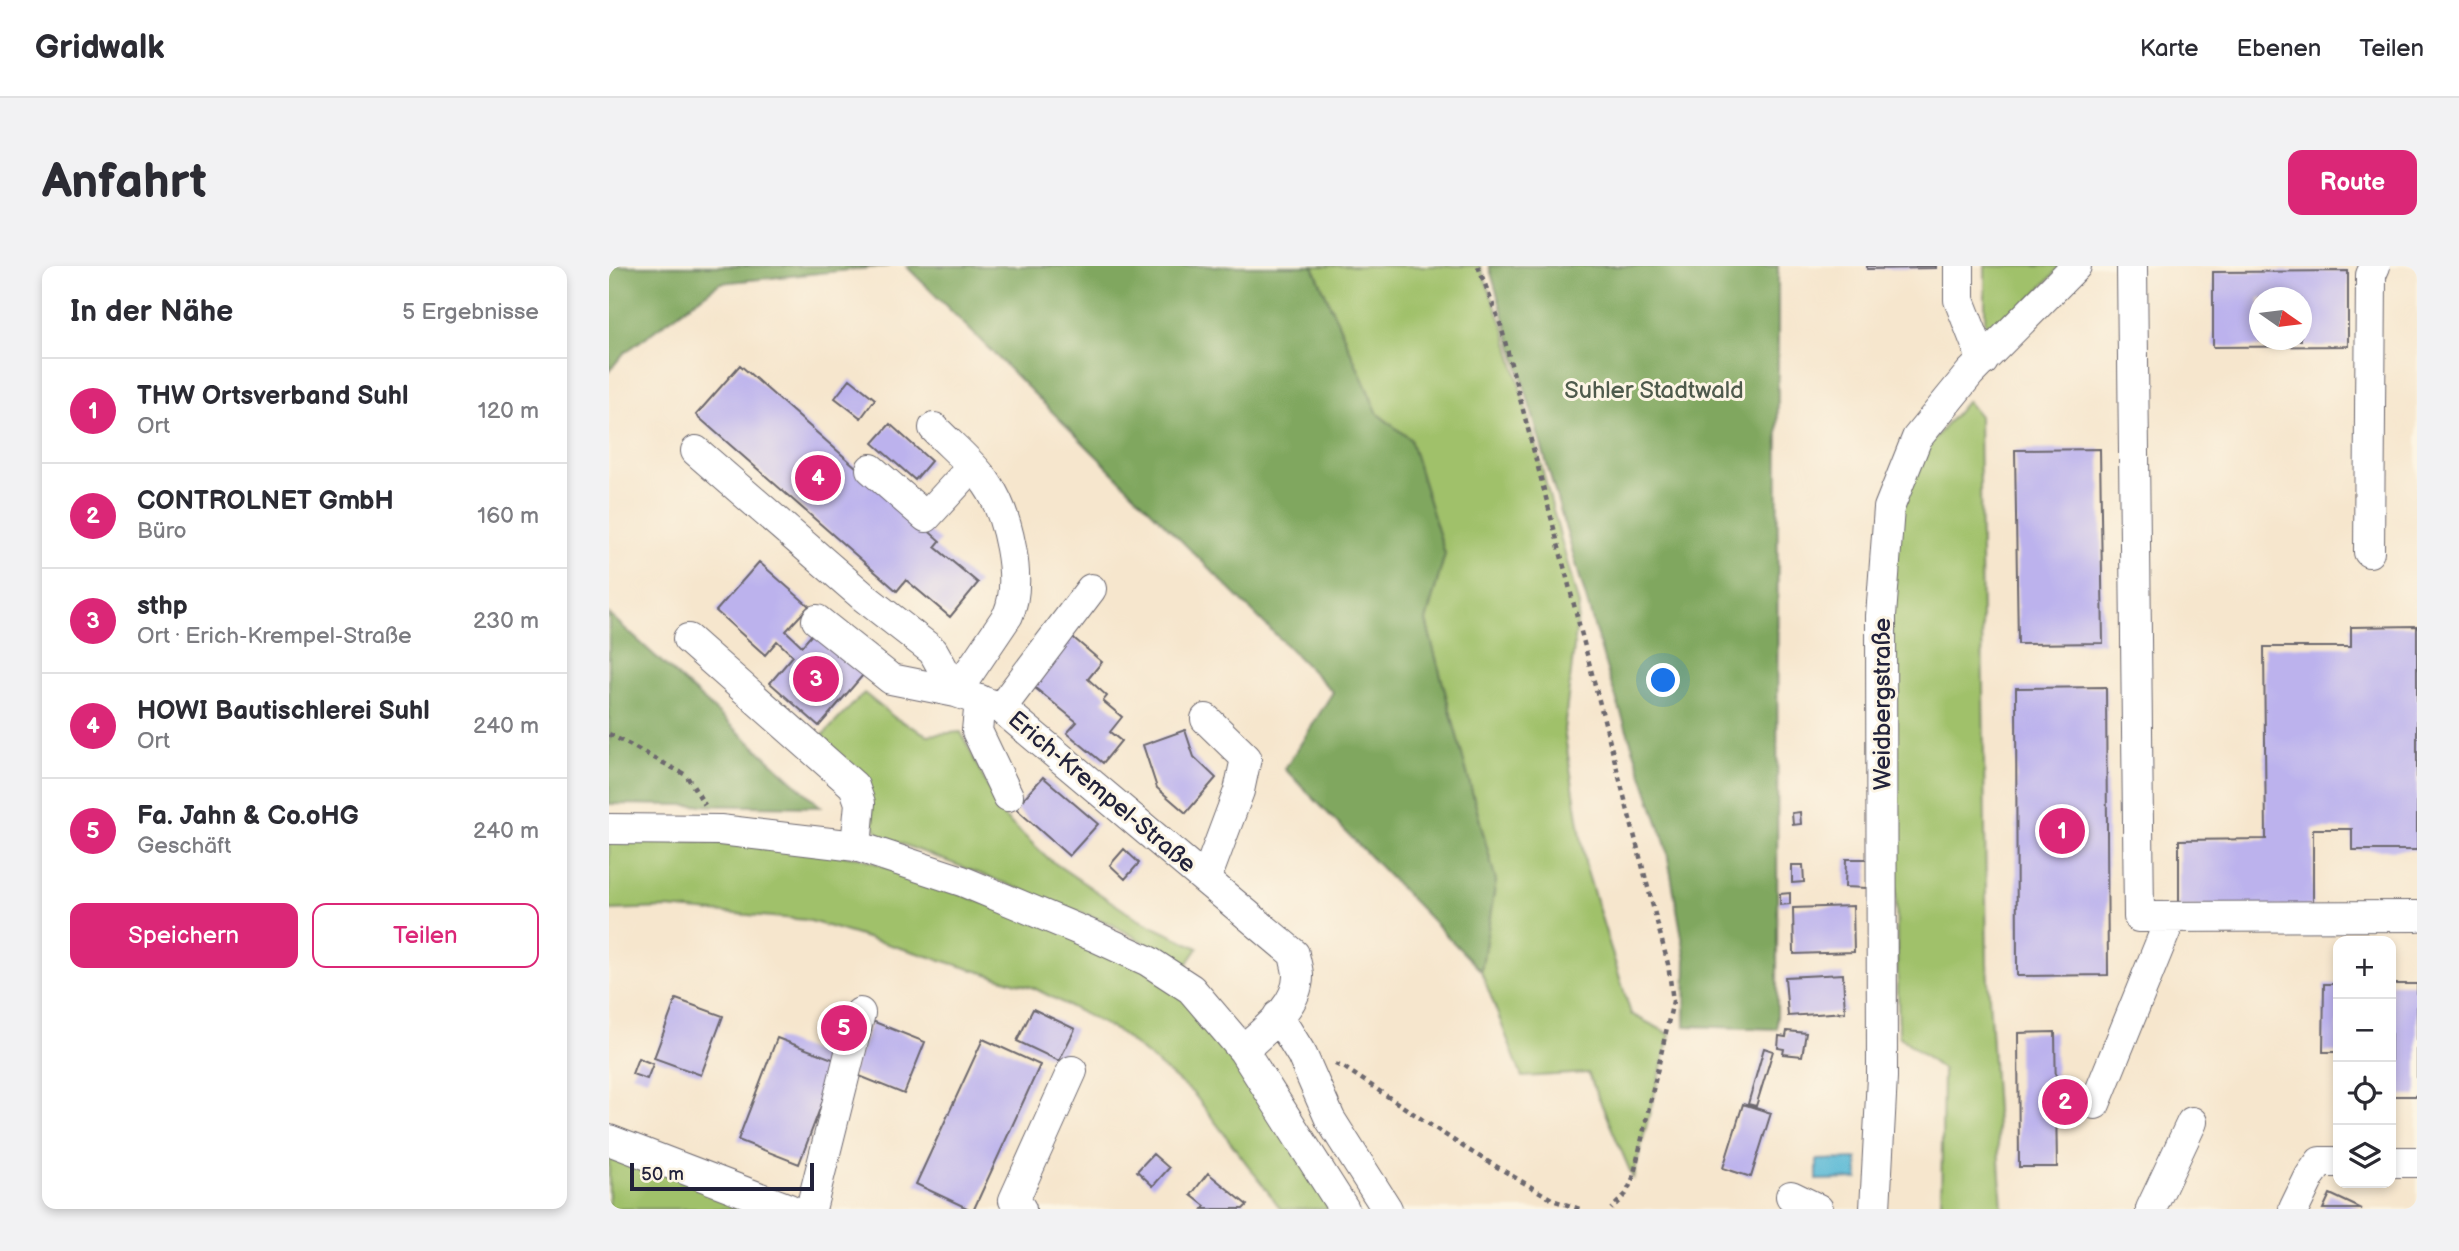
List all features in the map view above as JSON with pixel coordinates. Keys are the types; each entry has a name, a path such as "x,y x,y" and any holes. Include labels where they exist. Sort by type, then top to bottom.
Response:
{"street":[{"path":"1959,266 1959,300 1983,361"},
{"name":"Weidbergstraße","path":"1875,1209 1882,1077 1881,616 1889,509 1917,438 1983,361 2075,266"},
{"path":"2132,266 2139,917 2417,916"},
{"path":"2369,552 2371,275 2375,266"},
{"path":"934,428 988,484 997,500 1012,558 1014,603 979,700 977,731 1008,796"},
{"name":"Erich-Krempel-Straße","path":"696,451 866,598 933,651 979,700 1206,879 1294,954 1298,976 1294,996 1278,1016 1243,1050"},
{"path":"871,469 926,517 972,467"},
{"path":"979,700 1091,589"},
{"path":"817,620 891,679 979,700"},
{"path":"688,639 854,786 860,803 856,846"},
{"path":"1206,719 1247,758 1239,791 1206,879"},
{"path":"609,829 720,830 856,846 963,881 1148,961 1191,989 1243,1050 1344,1209"},
{"path":"2095,1104 2171,917"},
{"path":"811,1209 860,1013"},
{"path":"1278,1016 1302,1055 1330,1119 1387,1209"},
{"path":"1021,1209 1014,1200 1072,1071"},
{"path":"2151,1209 2192,1122"},
{"path":"609,1140 789,1209"},
{"path":"2294,1209 2320,1162 2333,1162"},
{"path":"2396,1162 2417,1162"},
{"path":"1791,1196 1818,1209"}],"path":[{"path":"1478,266 1501,326 1668,964 1673,1001 1667,1037 1633,1178 1626,1194 1611,1209"},
{"path":"609,734 686,775 720,830"},
{"path":"1302,1055 1345,1068 1476,1154 1555,1201 1580,1209"}],"green space":[{"path":"609,266 889,266 720,283 624,353 609,371"},
{"path":"906,266 1313,266 1378,414 1410,439 1445,554 1426,621 1496,881 1481,971 1285,769 1333,692"},
{"path":"1313,266 1480,266 1505,331 1579,606 1564,730 1586,868 1631,1014 1670,1034 1633,1178 1588,1073 1522,1077 1481,971 1496,881 1426,621 1445,554 1410,439 1378,415"},
{"name":"Suhler Stadtwald","path":"1489,266 1778,266 1777,1029 1685,1026 1686,960 1666,846 1609,677"},
{"path":"1985,266 2062,266 1999,332 1985,331"},
{"path":"1967,401 1979,416 1987,963 2002,1209 1941,1209 1943,1070 1899,1036 1890,584 1902,499 1926,448"},
{"path":"609,614 821,807 609,804"},
{"path":"864,693 895,718 927,735 961,732 1001,814 1050,860 1137,919 1198,948 1186,966 1111,924 881,836 874,827 871,805 819,739"},
{"path":"609,841 702,841 859,857 1119,952 1188,998 1242,1067 1329,1209 1281,1209 1194,1094 1119,1032 1034,988 807,920 666,908 609,910"},
{"path":"609,1150 757,1209 609,1209"}],"water":[{"path":"1857,1159 1858,1179 1817,1180 1817,1160"}],"building":[{"path":"1867,266 1936,266 1936,268 1867,269"},
{"path":"2348,271 2348,346 2312,346 2312,287 2249,287 2249,347 2213,347 2213,272"},
{"path":"740,365 940,541 935,547 978,583 950,617 906,580 897,591 696,415"},
{"path":"850,379 875,399 861,418 835,398"},
{"path":"890,424 931,461 915,480 873,443"},
{"path":"2100,449 2103,643 2018,644 2015,450"},
{"path":"759,562 809,606 786,631 802,646 814,632 863,675 819,726 770,683 793,656 777,641 765,655 716,611"},
{"path":"2417,626 2417,850 2352,850 2352,829 2313,829 2313,906 2179,907 2179,840 2266,839 2264,647 2351,647 2351,627"},
{"path":"1069,634 1102,662 1088,679 1107,696 1103,701 1122,717 1110,732 1121,741 1103,763 1067,733 1077,722 1034,687 1052,665 1047,660"},
{"path":"2106,687 2108,975 2017,976 2016,688"},
{"path":"1185,730 1194,757 1216,778 1186,813 1157,788 1143,745"},
{"path":"1043,777 1098,824 1069,856 1015,808"},
{"path":"1800,812 1801,824 1793,825 1792,813"},
{"path":"1124,849 1139,863 1125,879 1110,865"},
{"path":"1846,859 1868,859 1867,888 1845,887"},
{"path":"1792,865 1803,865 1804,882 1792,883"},
{"path":"1790,893 1790,904 1780,905 1780,894"},
{"path":"1853,906 1854,952 1794,954 1793,908"},
{"path":"1843,974 1845,1012 1788,1016 1785,977"},
{"path":"2324,984 2333,984 2333,1052 2323,1052"},
{"path":"2396,984 2417,984 2417,1096 2396,1096"},
{"path":"676,999 723,1016 701,1075 654,1058"},
{"path":"1033,1009 1075,1029 1059,1061 1017,1041"},
{"path":"872,1021 925,1042 904,1094 852,1073"},
{"path":"1787,1031 1806,1033 1802,1056 1783,1054 1784,1049 1778,1048 1779,1036 1786,1037"},
{"path":"2055,1032 2057,1167 2019,1167 2018,1033"},
{"path":"777,1038 838,1061 799,1164 738,1140"},
{"path":"983,1039 1040,1065 974,1209 969,1209 916,1184"},
{"path":"1764,1048 1773,1051 1756,1106 1748,1104"},
{"path":"638,1058 653,1064 647,1079 632,1074"},
{"path":"1743,1104 1771,1113 1751,1177 1723,1168"},
{"path":"1153,1154 1169,1168 1153,1186 1137,1171"},
{"path":"1208,1173 1247,1205 1243,1209 1203,1209 1205,1206 1191,1195"},
{"path":"2330,1194 2362,1209 2323,1209"}],"place":[{"name":"HOWI Bautischlerei Suhl","path":"818,478"},
{"name":"sthp","path":"816,679"},
{"name":"THW Ortsverband Suhl","path":"2062,831"},
{"name":"Fa. Jahn & Co.oHG","path":"844,1028"},
{"name":"CONTROLNET GmbH","path":"2065,1102"}]}
